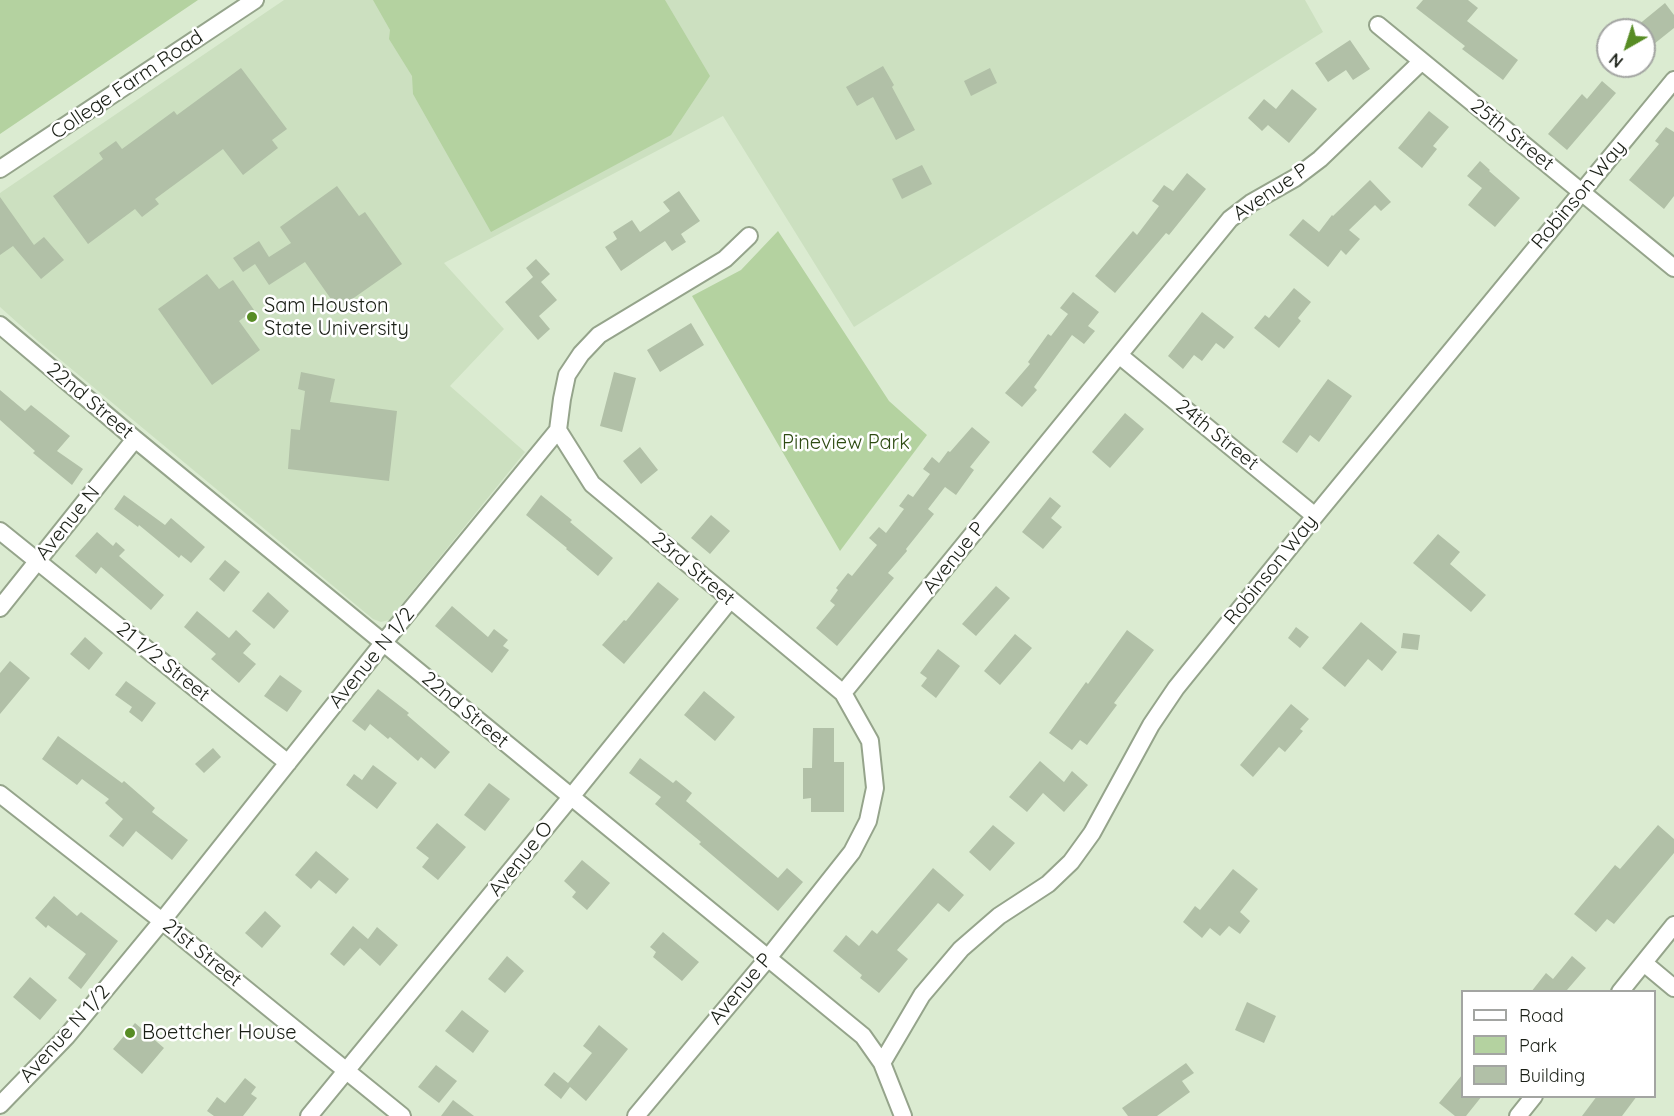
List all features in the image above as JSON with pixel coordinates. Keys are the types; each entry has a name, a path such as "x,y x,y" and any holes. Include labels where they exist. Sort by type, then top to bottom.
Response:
{"street":[{"name":"College Farm Road","path":"0,170 255,0"},
{"name":"25th Street","path":"1378,25 1674,268"},
{"name":"Avenue P","path":"636,1116 768,958 852,852 868,821 875,788 870,741 843,693 1230,219 1251,203 1295,178 1320,159 1422,61"},
{"name":"Robinson Way","path":"882,1064 922,995 962,950 999,916 1048,884 1071,862 1092,833 1151,725 1176,688 1674,80"},
{"path":"558,430 567,375 581,354 599,335 725,259 749,236"},
{"name":"22nd Street","path":"0,325 135,439 863,1036 882,1064 903,1116"},
{"name":"24th Street","path":"1119,355 1315,516"},
{"name":"23rd Street","path":"558,430 592,484 843,693"},
{"name":"Avenue N 1/2","path":"0,1105 67,1036 558,430"},
{"name":"Avenue N","path":"0,608 135,439"},
{"name":"21 1/2 Street","path":"0,531 288,763"},
{"name":"Avenue O","path":"309,1116 572,797 730,600"},
{"name":"21st Street","path":"0,794 162,921 402,1116"},
{"path":"1622,990 1674,925"},
{"path":"1644,963 1674,988"},
{"path":"1518,1116 1532,1098"}],"shaded area":[{"name":"Sam Houston State University","path":"284,0 1305,0 1323,32 854,327 723,116 444,263 504,329 450,386 525,452 389,620 381,622 373,619 39,342 0,307 0,193"}],"green space":[{"path":"0,0 198,0 0,134"},
{"path":"373,0 665,0 710,76 671,135 491,232 413,94 412,76 389,39 390,30"},
{"name":"Pineview Park","path":"778,231 889,401 927,435 840,551 692,296 741,270"}],"building":[{"path":"1423,0 1468,0 1478,8 1467,21 1518,60 1503,80 1462,49 1465,46 1416,8"},
{"path":"1665,3 1674,15 1674,28 1656,42 1656,18 1647,18"},
{"path":"1350,40 1370,69 1353,80 1346,70 1328,82 1315,63"},
{"path":"883,66 915,130 896,140 873,97 857,106 846,87"},
{"path":"241,68 287,129 272,140 278,148 243,175 223,149 155,199 159,204 142,217 135,209 88,244 53,196 103,159 99,153 116,141 122,149 174,111 177,115"},
{"path":"990,68 997,83 971,96 964,81"},
{"path":"1602,81 1616,93 1567,150 1548,134 1582,94 1587,99"},
{"path":"1292,89 1317,109 1289,143 1268,125 1262,131 1248,118 1264,99 1276,109"},
{"path":"1429,111 1449,127 1433,146 1437,149 1422,168 1398,148"},
{"path":"1666,127 1674,132 1674,196 1664,209 1629,180 1659,144 1655,141"},
{"path":"1480,161 1520,198 1495,227 1468,205 1482,188 1467,176"},
{"path":"922,165 932,184 902,199 892,179"},
{"path":"1187,173 1206,189 1169,235 1166,233 1115,293 1095,276 1133,231 1137,235 1159,206 1152,201 1164,185 1173,191"},
{"path":"1370,180 1391,202 1381,211 1375,205 1349,230 1360,239 1346,255 1341,250 1328,267 1289,235 1303,219 1319,232 1332,215"},
{"path":"337,186 359,216 365,212 402,264 338,309 305,262 269,285 255,264 243,272 233,258 259,241 269,257 291,243 280,227"},
{"path":"679,191 700,221 681,234 686,242 672,251 665,241 621,271 605,247 617,239 613,232 632,220 640,232 670,211 663,202"},
{"path":"0,197 34,245 44,237 64,260 41,279 13,246 0,255"},
{"path":"536,259 550,274 541,282 557,300 539,316 550,329 538,340 505,302 533,277 526,268"},
{"path":"207,274 219,289 233,280 254,310 239,321 260,350 212,385 158,309"},
{"path":"1294,288 1311,302 1298,318 1301,321 1279,348 1254,328 1265,315 1269,318"},
{"path":"1073,292 1099,312 1088,326 1095,331 1084,344 1072,335 1034,387 1037,390 1022,407 1005,393 1030,364 1028,362 1048,334 1051,336 1068,314 1060,308"},
{"path":"1202,312 1234,337 1224,349 1216,343 1202,361 1194,355 1183,369 1168,356"},
{"path":"691,323 704,345 660,372 647,350"},
{"path":"301,372 335,379 330,402 397,411 389,481 288,469 291,429 300,430 305,391 298,389"},
{"path":"614,372 636,378 622,432 600,426"},
{"path":"1328,379 1352,396 1319,442 1310,435 1297,453 1282,442"},
{"path":"0,390 25,411 31,405 70,436 57,451 83,469 72,485 33,453 35,451 0,420"},
{"path":"1125,413 1144,429 1110,468 1092,452"},
{"path":"972,427 990,442 970,467 974,470 956,495 945,487 928,509 934,514 888,573 894,578 837,646 816,628 835,605 830,601 838,590 836,588 848,573 852,576 877,545 869,538 879,527 886,533 904,509 899,506 908,494 913,497 930,474 923,469 932,457 939,463"},
{"path":"640,447 658,470 641,484 623,461"},
{"path":"124,495 165,525 171,518 205,547 191,563 181,555 179,558 139,525 138,527 114,509"},
{"path":"541,495 613,558 598,576 526,515"},
{"path":"1050,497 1061,506 1051,518 1062,527 1043,549 1022,532"},
{"path":"711,515 730,531 710,554 691,538"},
{"path":"97,532 113,546 116,542 125,550 119,556 164,595 151,610 101,567 96,574 75,556"},
{"path":"1438,534 1460,552 1450,564 1486,595 1471,612 1413,563"},
{"path":"225,560 240,572 224,592 209,579"},
{"path":"658,582 679,599 624,664 602,645 624,620 626,621"},
{"path":"996,586 1010,598 976,636 962,624"},
{"path":"268,592 289,611 274,629 252,611"},
{"path":"452,606 488,637 494,629 508,640 503,646 509,650 492,673 435,626"},
{"path":"197,611 229,638 236,630 251,644 243,653 256,664 239,683 211,659 216,654 184,627"},
{"path":"1361,622 1397,652 1382,671 1368,659 1345,687 1322,668"},
{"path":"1296,627 1309,637 1300,648 1288,638"},
{"path":"1127,630 1154,650 1114,703 1117,705 1087,745 1080,740 1072,750 1049,733"},
{"path":"1403,633 1420,635 1418,650 1401,648"},
{"path":"1015,634 1032,648 1000,685 984,671"},
{"path":"85,637 103,653 89,670 70,654"},
{"path":"938,649 960,666 936,698 921,686 927,678 920,673"},
{"path":"10,661 30,678 0,714 0,673"},
{"path":"280,675 302,691 287,712 264,696"},
{"path":"126,681 156,703 142,722 129,712 132,707 115,695"},
{"path":"378,689 409,713 407,715 450,752 435,769 421,757 418,761 390,737 388,739 370,724 365,731 352,721"},
{"path":"704,691 735,717 715,741 684,715"},
{"path":"1291,704 1309,719 1300,729 1303,731 1285,752 1279,747 1253,777 1240,765"},
{"path":"813,728 834,728 834,762 844,762 844,812 811,812 811,798 803,799 803,768 812,768"},
{"path":"58,736 122,783 124,781 155,808 152,812 188,840 172,860 136,831 123,847 109,836 123,819 105,803 109,799 82,779 77,785 42,759"},
{"path":"213,748 221,757 204,773 195,764"},
{"path":"640,758 673,783 676,780 692,793 686,801 778,878 787,868 803,882 778,911 655,804 661,797 629,773"},
{"path":"1040,761 1064,782 1072,771 1088,785 1064,812 1043,793 1027,812 1009,797"},
{"path":"373,765 397,783 377,809 346,785 354,774 362,780"},
{"path":"489,783 510,799 485,831 464,815"},
{"path":"437,823 466,847 438,880 422,867 429,858 416,848"},
{"path":"993,825 1015,843 990,871 969,852"},
{"path":"1658,825 1674,839 1674,853 1614,924 1607,919 1596,932 1574,914 1615,865 1620,869"},
{"path":"316,851 349,879 336,894 319,880 311,889 295,875"},
{"path":"582,860 610,883 587,910 572,897 576,892 564,881"},
{"path":"933,868 964,895 949,912 938,903 897,950 908,959 879,993 860,978 862,975 833,951 846,935 859,946 872,930 877,934"},
{"path":"1233,869 1258,889 1240,912 1250,921 1240,934 1229,926 1220,936 1210,928 1202,938 1183,922 1195,906 1200,910"},
{"path":"54,896 77,916 81,912 118,941 81,989 68,978 86,954 48,925 46,928 35,918"},
{"path":"265,911 281,926 262,948 245,933"},
{"path":"353,926 368,939 377,927 398,945 380,966 360,948 344,966 330,954"},
{"path":"663,932 699,962 682,981 653,957 656,952 650,947"},
{"path":"507,956 524,971 505,993 488,979"},
{"path":"1572,956 1586,968 1567,990 1533,990 1546,973 1553,979"},
{"path":"30,977 57,1000 40,1020 13,997"},
{"path":"1247,1002 1276,1016 1264,1043 1235,1030"},
{"path":"462,1010 489,1031 473,1053 445,1031"},
{"path":"135,1023 164,1048 142,1074 113,1049"},
{"path":"599,1025 628,1049 586,1101 570,1087 561,1099 544,1085 554,1072 568,1083 592,1053 583,1046"},
{"path":"1186,1063 1194,1073 1182,1081 1190,1092 1157,1116 1128,1116 1122,1108"},
{"path":"436,1065 457,1081 439,1103 418,1087"},
{"path":"1461,1076 1461,1098 1480,1098 1466,1116 1455,1116 1439,1103"},
{"path":"245,1078 256,1087 251,1094 257,1098 243,1116 214,1116 207,1111 217,1097 225,1103"},
{"path":"1596,1098 1636,1098 1622,1116 1582,1116"},
{"path":"453,1100 474,1116 441,1116"}],"place":[{"name":"Sam Houston State University","path":"252,317"},
{"name":"Boettcher House","path":"130,1033"}]}
